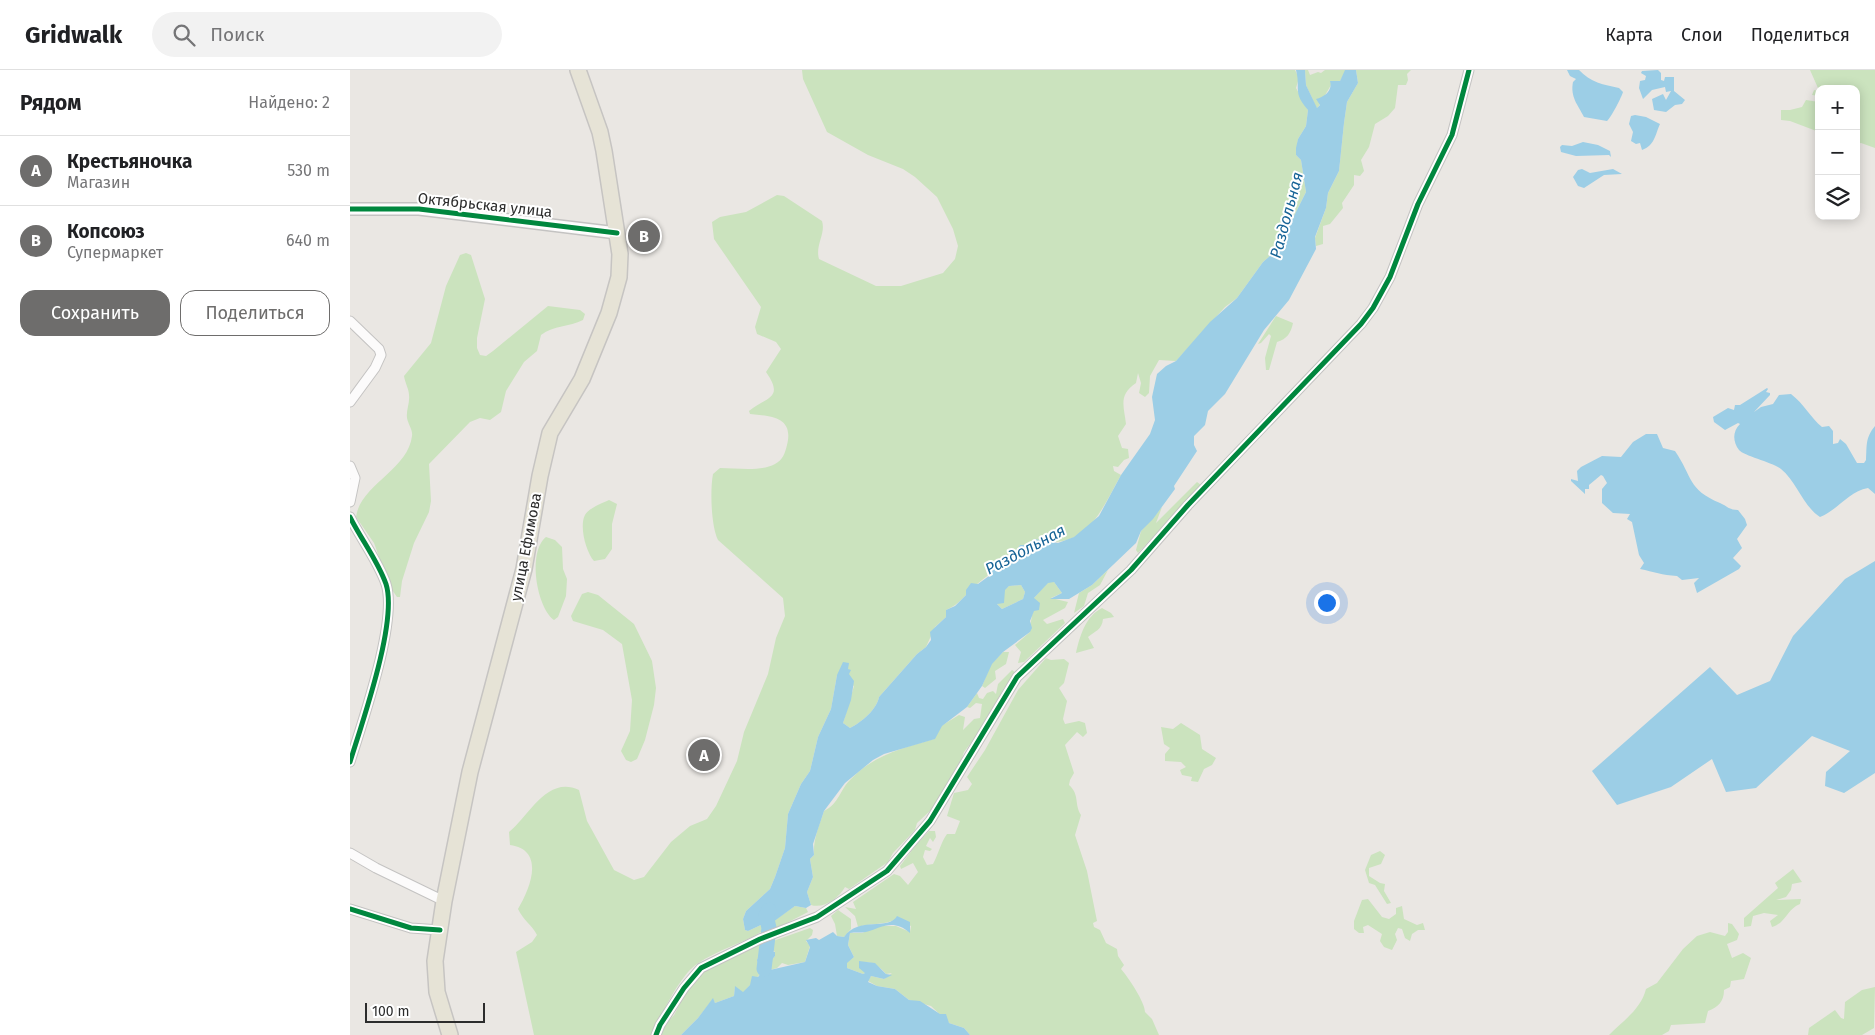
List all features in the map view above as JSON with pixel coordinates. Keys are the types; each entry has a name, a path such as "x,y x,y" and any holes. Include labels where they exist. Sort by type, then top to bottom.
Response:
{"main road":[{"name":"улица Ефимова","path":"450,1035 437,992 435,961 444,901 470,772 524,569 540,476 550,433 582,379 609,313 619,278 617,233 600,132 578,70"}],"street":[{"path":"656,1035 660,1025 684,988 701,968 760,939 817,917 887,871 930,822 1017,678 1131,570 1188,505 1361,324 1373,308 1390,277 1418,204 1452,136 1463,100 1469,70"},
{"name":"Октябрьская улица","path":"350,208 419,210 617,233"},
{"path":"350,321 379,349 381,355 375,368 350,402"},
{"path":"350,466 355,478 350,502"},
{"path":"350,517 386,584 389,600 375,680 350,762"},
{"path":"350,853 376,868 444,901"},
{"path":"350,909 411,928 440,930"}],"green space":[{"path":"802,70 1295,70 1299,78 1296,88 1308,110 1306,126 1298,139 1296,155 1301,160 1306,192 1288,228 1284,244 1263,262 1237,298 1225,307 1176,361 1159,360 1150,376 1149,393 1145,397 1139,393 1141,383 1138,373 1136,383 1130,387 1124,396 1126,424 1118,436 1122,448 1128,449 1129,458 1124,460 1118,467 1113,466 1114,471 1121,475 1106,503 1089,526 1079,535 1067,540 1052,542 1034,539 1028,545 1020,545 1005,562 976,585 959,602 946,610 946,617 935,627 926,647 917,654 879,697 878,702 868,715 850,728 843,723 854,686 837,675 831,709 818,737 810,771 801,784 788,814 785,848 775,877 770,889 746,911 743,919 745,930 748,931 763,924 766,929 705,959 691,969 671,996 651,1035 534,1035 516,952 532,942 537,935 518,909 530,881 532,862 528,854 521,848 510,845 509,832 548,792 557,788 568,787 579,790 587,821 614,870 634,880 644,877 671,842 690,826 707,819 716,806 737,761 744,732 768,674 776,638 785,616 783,598 718,540 714,526 711,498 713,474 720,468 755,469 775,464 783,456 788,436 784,423 779,420 773,417 750,414 749,411 767,400 773,393 774,388 766,372 781,349 776,342 757,334 755,327 761,307 714,239 712,222 720,217 746,212 777,195 784,196 822,221 823,230 818,249 819,259 876,286 901,286 943,273 955,259 958,246 953,229 937,197 903,169 868,155 827,132 803,79"},
{"path":"1305,70 1308,70 1310,75 1318,72 1321,73 1325,70 1346,70 1340,81 1331,85 1317,109 1306,85"},
{"path":"1356,70 1411,70 1407,74 1408,80 1406,85 1398,85 1395,108 1388,116 1375,124 1369,147 1361,160 1364,171 1360,176 1354,175 1354,185 1342,203 1343,208 1330,224 1323,226 1323,244 1316,246 1315,238 1326,208 1328,193 1339,171 1347,102 1358,83"},
{"path":"1810,70 1875,70 1875,148 1860,143 1860,85 1817,85"},
{"path":"1806,100 1815,101 1815,130 1790,121 1781,120 1781,110 1802,107"},
{"path":"466,253 471,255 485,299 477,338 477,348 480,355 486,356 493,351 548,306 580,310 585,314 583,320 551,329 541,335 537,351 524,362 506,391 501,412 490,420 480,418 470,422 429,464 431,501 429,512 414,543 402,581 400,597 397,597 390,587 374,543 356,517 359,506 366,496 394,468 409,448 412,434 407,418 409,395 404,376 431,343 446,286 460,255"},
{"path":"1276,316 1293,323 1288,335 1277,342 1269,370 1266,370 1265,358 1271,336 1269,334 1258,344"},
{"path":"1197,482 1201,485 1138,553 1136,550 1141,531 1162,507 1156,523"},
{"path":"609,500 617,504 612,524 612,549 605,559 594,561 588,552 584,539 583,520 589,510"},
{"path":"546,537 555,540 562,547 563,569 567,579 566,596 558,617 554,620 548,614 543,604 536,580 537,555 540,544"},
{"path":"1108,570 1100,585 1088,593 1084,606 1074,613 1079,593 1092,585"},
{"path":"1048,582 1054,582 1062,593 1051,598 1068,602 1065,608 1043,620 1047,624 1063,619 1065,623 1024,662 1018,663 1021,652 1015,645 1030,632 1034,598"},
{"path":"1021,585 1025,592 1023,599 1002,609 997,604 1004,597 1004,590 1009,586"},
{"path":"588,592 598,595 634,624 652,661 656,688 654,705 645,740 637,759 631,762 626,760 621,751 630,731 632,700 622,644 603,630 573,621 571,616 582,594"},
{"path":"1102,608 1114,617 1103,619 1100,628 1088,637 1094,648 1076,653 1088,621 1096,611"},
{"path":"1003,652 1009,652 1006,664 995,671 996,679 985,688 982,686 991,664"},
{"path":"1046,658 1051,660 1064,659 1069,663 1064,683 1059,688 1067,701 1063,719 1065,724 1079,721 1085,723 1087,733 1083,737 1077,732 1065,745 1074,773 1069,785 1075,792 1081,815 1075,835 1087,871 1097,921 1093,923 1094,927 1100,930 1106,943 1117,949 1118,956 1124,965 1121,969 1136,990 1145,1012 1152,1019 1159,1035 970,1035 964,1028 949,1023 931,1006 909,1000 895,989 877,986 868,981 871,976 884,979 892,973 886,974 876,965 867,962 864,962 865,973 863,974 847,968 846,963 854,957 848,945 850,933 862,933 879,926 896,926 910,932 911,926 895,920 858,927 855,916 845,907 856,909 853,902 894,874 900,876 908,885 918,872 913,863 901,869 900,866 929,831 935,831 936,837 933,842 930,838 926,846 932,849 930,851 925,850 923,857 927,865 933,864 945,837 947,834 955,834 960,821 947,816 954,793 968,790 972,784 967,777 985,750 1018,690"},
{"path":"1012,670 1016,673 1004,688 980,731 964,752 960,764 932,809 917,823 915,830 893,853 888,862 849,889 845,887 831,902 816,906 811,905 807,892 813,877 810,859 814,855 814,843 824,811 833,804 847,783 879,758 900,749 934,739 941,726 959,715 965,717 963,730 974,719 980,718 982,704 976,703 970,708 967,707 977,693 979,698 983,699 987,693 993,691 996,694 998,684"},
{"path":"1181,723 1200,735 1202,749 1216,758 1212,765 1204,769 1198,782 1191,781 1192,777 1182,775 1180,770 1186,767 1181,762 1165,761 1165,754 1170,748 1164,744 1161,727 1173,729"},
{"path":"1380,851 1385,855 1381,864 1369,868 1369,876 1385,884 1384,891 1391,903 1387,904 1375,885 1369,883 1365,870 1371,855"},
{"path":"1793,869 1802,882 1792,884 1791,890 1786,897 1776,900 1801,899 1800,904 1792,909 1780,923 1772,927 1770,921 1778,915 1764,913 1753,916 1751,926 1744,927 1744,918 1778,888 1775,883"},
{"path":"1368,899 1382,917 1389,919 1396,914 1396,908 1402,906 1404,919 1417,925 1423,923 1425,930 1418,930 1412,934 1410,941 1405,938 1402,929 1398,928 1395,934 1397,940 1392,950 1384,947 1380,941 1382,934 1368,925 1363,927 1364,933 1359,933 1354,929 1354,921 1362,900"},
{"path":"795,906 806,908 808,912 777,928 772,922"},
{"path":"838,910 851,919 851,929 844,937 837,936 835,924 831,916"},
{"path":"1728,923 1732,924 1739,934 1737,940 1727,944 1732,958 1743,953 1751,958 1744,979 1731,981 1730,987 1724,990 1720,1004 1708,1011 1705,1023 1671,1025 1669,1031 1662,1035 1609,1035 1636,1008 1646,989 1657,983 1683,949 1697,936 1710,932 1725,936 1728,932"},
{"path":"810,928 813,930 812,935 806,941 810,946 805,962 788,965 782,963 777,968 770,970 766,967 775,956 775,952 770,947 773,941"},
{"path":"759,944 762,950 757,960 761,973 743,993 735,987 734,996 715,1003 713,999 681,1035 660,1035 664,1025 674,1015 691,983 707,969"},
{"path":"1875,987 1874,1028 1862,1035 1808,1035 1809,1028 1835,1010 1844,1019 1845,1002 1862,990"}],"water":[{"path":"1296,70 1305,70 1306,85 1317,108 1320,105 1316,99 1328,93 1330,81 1340,81 1345,70 1356,70 1358,83 1347,102 1339,171 1328,193 1326,208 1315,237 1316,249 1289,300 1264,330 1225,394 1208,411 1205,425 1194,436 1194,445 1197,451 1174,486 1175,489 1153,519 1141,531 1136,543 1092,585 1069,599 1050,599 1062,593 1054,582 1048,583 1034,598 1040,603 1039,610 1034,611 1030,621 1032,628 1030,632 1003,652 992,664 982,686 967,707 942,726 935,739 884,754 873,760 845,783 824,811 813,844 814,855 810,859 813,877 807,892 811,905 806,908 795,906 773,922 773,926 769,928 763,924 748,931 745,930 743,919 746,911 770,889 775,877 785,848 788,814 801,784 810,771 818,737 831,709 837,675 843,662 849,663 848,669 851,670 849,674 854,681 851,700 843,723 850,728 868,715 878,702 879,697 917,654 926,647 931,640 930,632 946,617 946,610 955,606 966,595 966,590 971,583 978,584 989,576 991,570 1008,561 1020,545 1028,545 1034,539 1058,543 1074,537 1099,516 1121,475 1150,434 1155,420 1152,397 1157,374 1166,366 1176,361 1210,322 1237,298 1263,262 1284,244 1288,228 1306,192 1301,160 1296,155 1296,148 1298,139 1306,126 1308,110 1298,94","holes":["1021,585 1025,592 1023,599 1002,609 997,604 1004,603 1005,590 1009,586"]},
{"path":"1567,70 1579,70 1593,80 1619,88 1623,92 1614,112 1607,121 1584,117 1575,101 1573,92 1573,82 1576,79 1570,76"},
{"path":"1658,70 1661,73 1661,80 1664,81 1665,77 1674,77 1674,91 1685,100 1682,104 1675,105 1666,112 1654,110 1652,99 1663,94 1666,100 1671,91 1666,92 1665,87 1652,90 1643,99 1639,88 1640,81 1645,80 1646,76 1641,73 1642,71"},
{"path":"1631,116 1646,117 1660,124 1656,136 1650,145 1642,150 1640,143 1636,144 1631,141 1633,132 1629,124"},
{"path":"1583,142 1598,145 1610,151 1611,157 1609,155 1576,156 1561,152 1560,147 1562,145 1572,146"},
{"path":"1582,169 1590,173 1613,169 1622,174 1604,175 1584,188 1578,186 1573,177 1578,170"},
{"path":"1767,388 1766,392 1770,393 1770,395 1754,412 1761,407 1773,404 1779,395 1791,394 1822,427 1829,426 1833,431 1833,444 1838,443 1840,439 1846,444 1857,463 1864,463 1866,460 1868,438 1875,426 1875,494 1868,488 1861,490 1820,517 1809,507 1787,474 1781,469 1746,455 1739,450 1734,437 1740,424 1738,423 1725,430 1714,422 1713,417 1728,408 1734,410 1735,405 1740,405"},
{"path":"1646,434 1657,434 1663,448 1675,451 1696,487 1709,498 1730,509 1738,510 1747,525 1737,539 1742,548 1733,558 1741,566 1739,569 1697,593 1694,583 1699,578 1682,580 1677,576 1640,569 1644,563 1639,555 1632,522 1627,519 1630,514 1613,513 1602,503 1602,489 1607,483 1603,476 1601,475 1589,485 1589,489 1585,489 1585,494 1571,481 1571,479 1578,481 1577,471 1581,467 1602,456 1621,457 1633,442"},
{"path":"1875,561 1875,773 1844,793 1825,786 1826,772 1850,751 1812,736 1756,788 1726,792 1712,759 1671,787 1617,805 1592,771 1710,667 1737,695 1770,681 1793,636 1845,579"},
{"path":"897,916 910,922 910,933 904,928 887,925 866,932 850,933 848,945 854,957 847,963 847,968 863,974 865,973 859,968 859,961 875,963 886,974 892,975 884,979 871,976 868,982 877,986 895,989 909,1000 920,1001 940,1014 946,1014 949,1023 964,1028 970,1035 681,1035 698,1018 713,998 715,1003 734,996 735,986 743,992 750,985 752,976 758,977 761,973 757,960 762,950 775,952 775,956 766,967 770,970 805,962 810,947 806,940 816,938 819,940 833,932 837,936 844,937 857,927 887,923"}],"waterway":[{"name":"Раздольная","path":"764,969 769,928 766,915 769,910"}],"cycle path":[{"path":"656,1035 660,1025 684,988 701,968 760,939 817,917 887,871 930,821 1017,677 1131,570 1188,505 1361,324 1373,308 1390,277 1418,204 1452,135 1469,70"},
{"path":"350,209 419,209 617,233"},
{"path":"350,517 383,575 388,601 387,622 377,672 350,762"},
{"path":"350,909 411,928 440,930"}],"place":[{"name":"Копсоюз","path":"644,236"},
{"name":"Крестьяночка","path":"704,755"}]}
